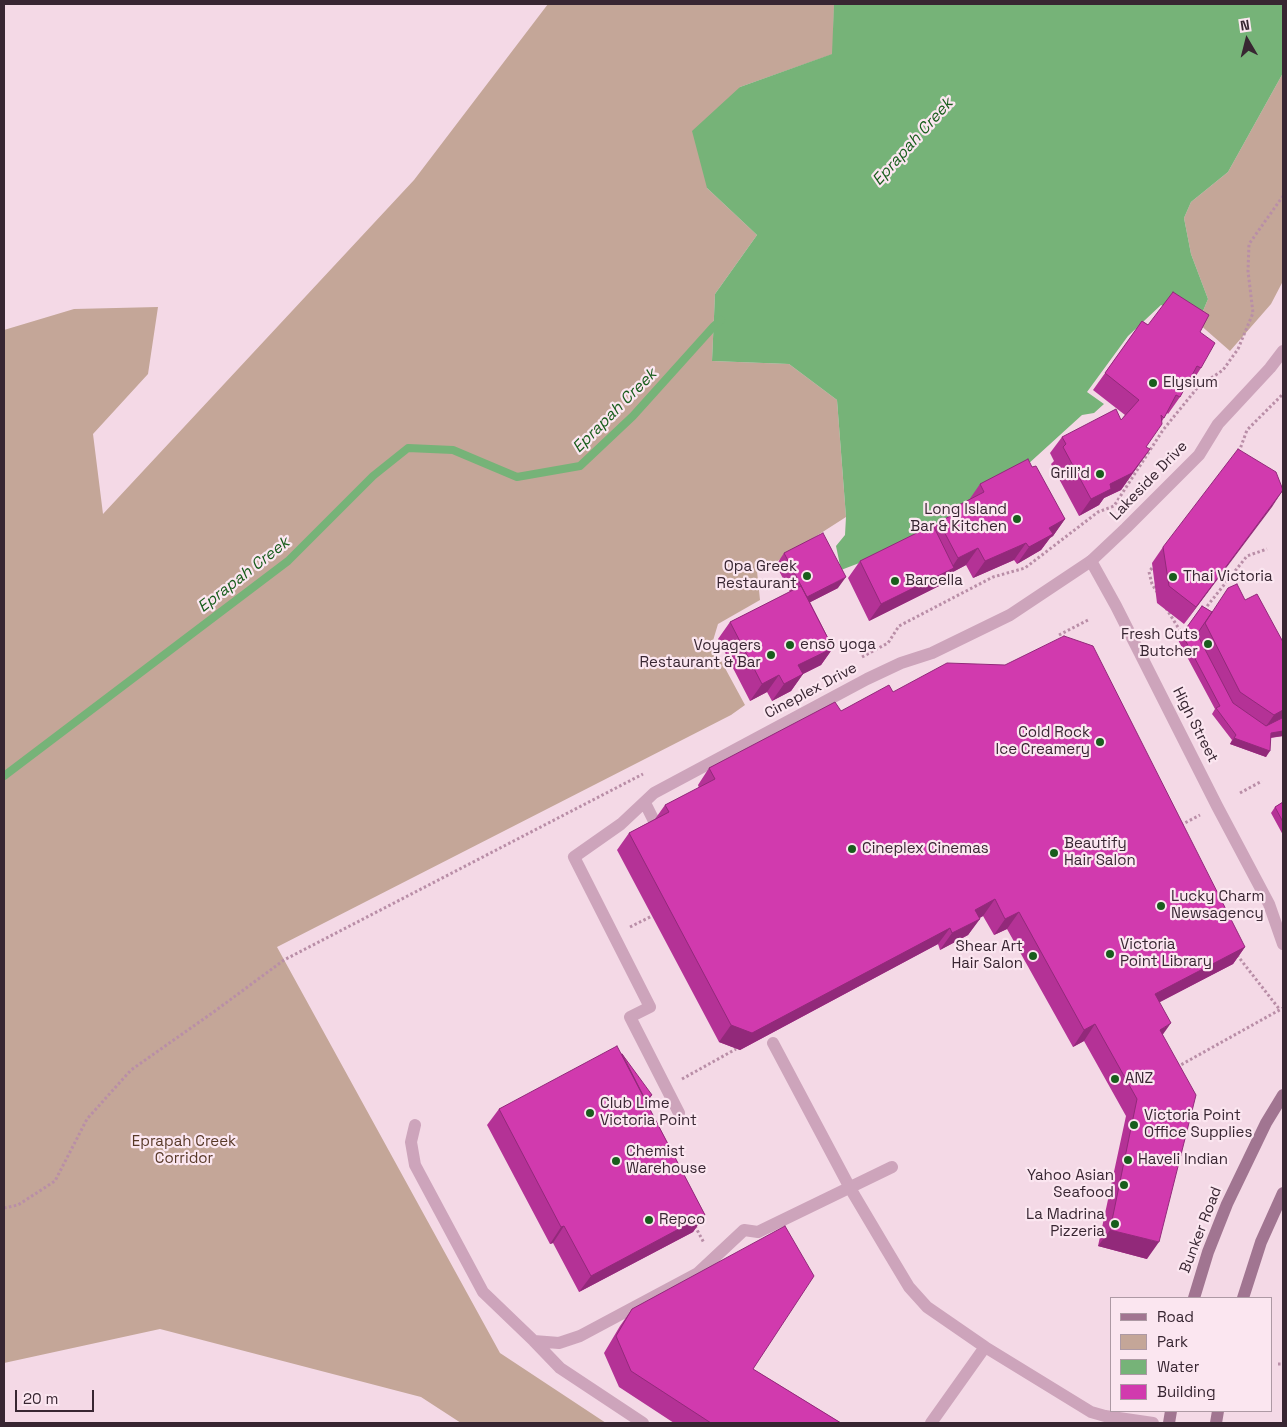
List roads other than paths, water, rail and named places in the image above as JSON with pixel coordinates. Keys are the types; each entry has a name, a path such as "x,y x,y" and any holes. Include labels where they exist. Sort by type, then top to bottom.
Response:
{"main road":[{"name":"Bunker Road","path":"1194,1297 1208,1252 1227,1204 1266,1124 1283,1095"},
{"path":"1243,1297 1261,1242 1283,1193"}],"street":[{"name":"Lakeside Drive","path":"1091,561 1199,455 1218,424 1270,368 1283,351"},
{"name":"Cineplex Drive","path":"679,1113 630,1017 650,1007 574,857 607,835 654,793 867,679 901,663 932,653 1010,615 1091,561"},
{"name":"High Street","path":"1091,561 1269,904 1283,944"},
{"path":"645,803 654,821"},
{"name":"High Street","path":"1269,904 1283,915"},
{"path":"773,1043 850,1188 909,1287 927,1307 985,1347 1091,1412 1153,1423"},
{"path":"415,1125 411,1142 415,1166 483,1292 560,1368 643,1423"},
{"path":"534,1341 559,1343 580,1336 698,1273 744,1230 758,1232 892,1167"},
{"path":"931,1423 985,1347"}],"water":[{"path":"834,4 1283,4 1283,73 1228,172 1191,202 1184,218 1191,254 1208,299 1198,323 1161,305 1128,336 1087,392 1104,404 1094,413 1082,415 1016,475 964,508 875,557 841,570 836,546 845,535 846,517 837,400 789,364 712,361 715,294 757,235 707,188 692,131 740,87 832,54"}],"waterway":[{"name":"Eprapah Creek","path":"4,776 288,561 373,476 408,448 453,450 517,477 580,466 633,416 721,320"}],"place":[{"name":"Elysium","path":"1153,383"},
{"name":"Grill'd","path":"1100,474"},
{"name":"Long Island Bar & Kitchen","path":"1017,519"},
{"name":"Opa Greek Restaurant","path":"807,576"},
{"name":"Thai Victoria","path":"1173,577"},
{"name":"Barcella","path":"895,581"},
{"name":"Fresh Cuts Butcher","path":"1208,644"},
{"name":"ensō yoga","path":"790,645"},
{"name":"Voyagers Restaurant & Bar","path":"771,655"},
{"name":"Cold Rock Ice Creamery","path":"1100,742"},
{"name":"Cineplex Cinemas","path":"852,849"},
{"name":"Beautify Hair Salon","path":"1054,853"},
{"name":"Lucky Charm Newsagency","path":"1161,906"},
{"name":"Victoria Point Library","path":"1110,954"},
{"name":"Shear Art Hair Salon","path":"1033,956"},
{"name":"ANZ","path":"1115,1079"},
{"name":"Club Lime Victoria Point","path":"590,1113"},
{"name":"Victoria Point Office Supplies","path":"1134,1125"},
{"name":"Haveli Indian","path":"1128,1160"},
{"name":"Chemist Warehouse","path":"616,1161"},
{"name":"Yahoo Asian Seafood","path":"1124,1185"},
{"name":"Repco","path":"649,1220"},
{"name":"La Madrina Pizzeria","path":"1115,1224"}],"park label":[{"name":"Eprapah Creek Corridor","path":"184,1150"}]}
